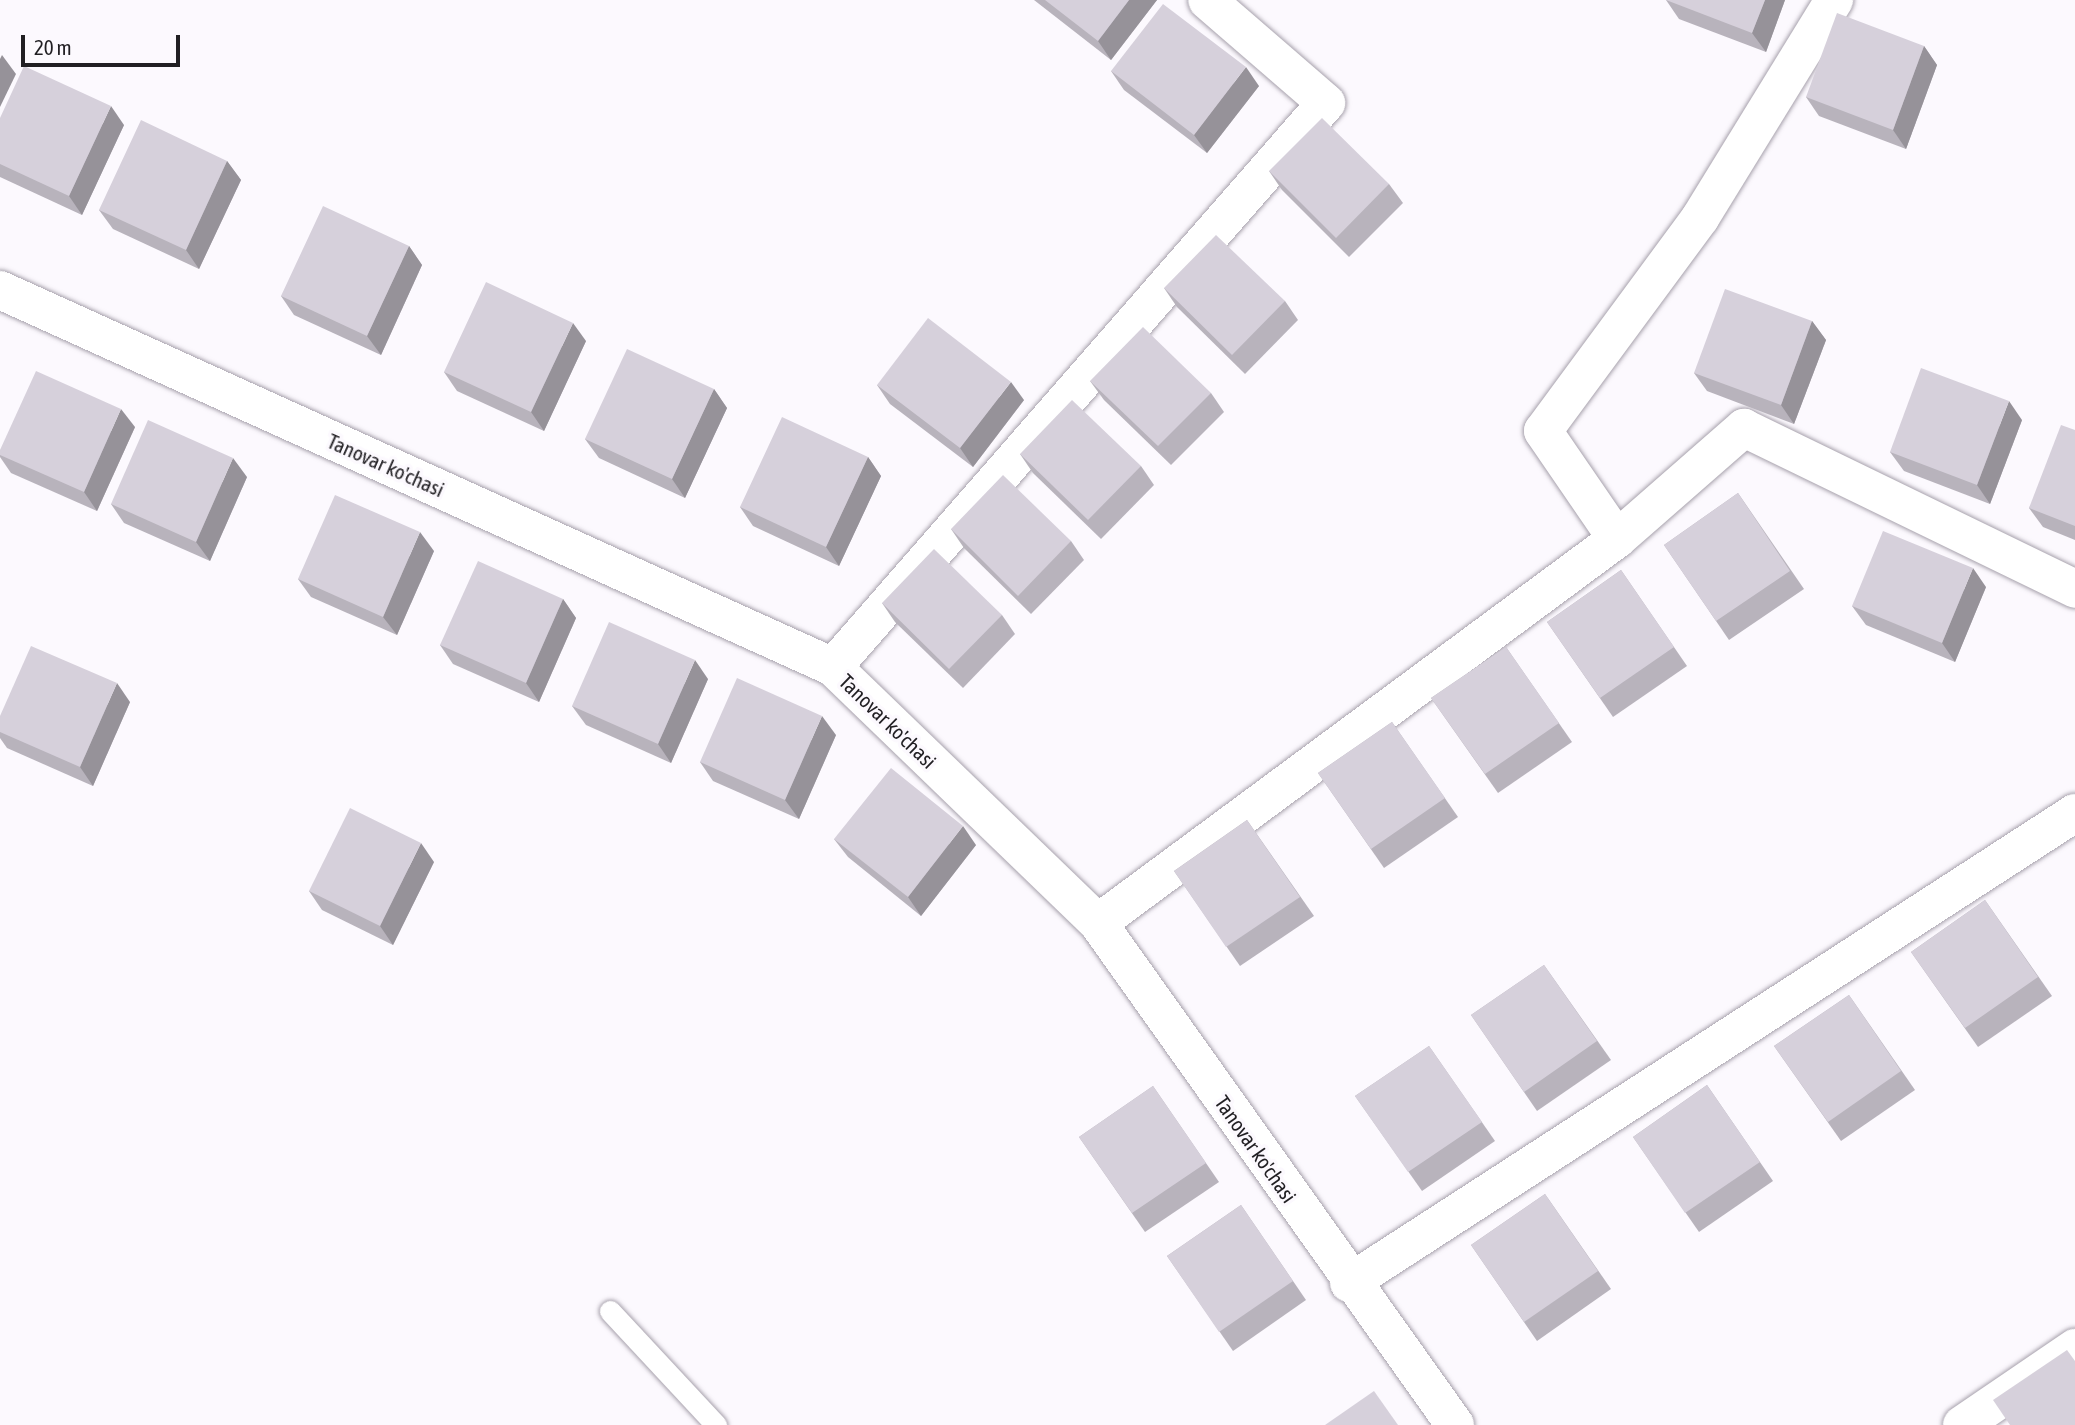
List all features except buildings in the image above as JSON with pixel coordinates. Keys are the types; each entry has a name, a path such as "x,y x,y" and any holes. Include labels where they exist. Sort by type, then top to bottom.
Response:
{"street":[{"path":"833,667 1326,103 1207,0"},
{"path":"1617,539 1543,431 1700,218 1833,0"},
{"name":"Tanovar ko'chasi","path":"0,290 833,667 1098,923 1349,1283 1455,1425"},
{"path":"1098,923 1617,539 1744,428 2075,589"},
{"path":"1349,1283 2075,813"},
{"path":"1962,1425 2075,1348"}],"lane":[{"path":"610,1311 716,1425"}]}
